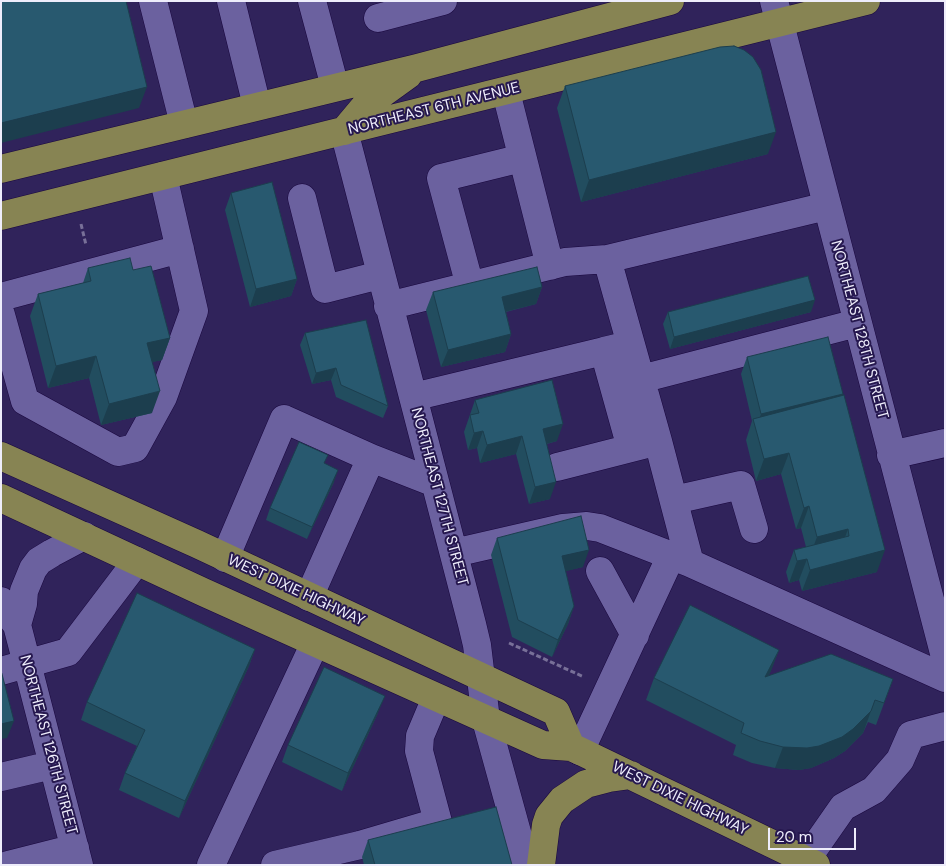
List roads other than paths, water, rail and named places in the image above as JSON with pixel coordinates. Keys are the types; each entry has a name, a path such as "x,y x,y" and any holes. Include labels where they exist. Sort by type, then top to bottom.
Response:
{"main road":[{"path":"1,169 418,68 670,1"},
{"name":"NORTHEAST 6TH AVENUE","path":"1,216 506,92 777,12 866,1"},
{"path":"344,131 365,106 418,68"},
{"name":"WEST DIXIE HIGHWAY","path":"1,456 556,712 575,749"},
{"name":"WEST DIXIE HIGHWAY","path":"1,498 315,643 543,745 575,749 811,862"},
{"path":"541,865 546,825 549,816 562,800 586,784 609,778 631,776"}],"street":[{"path":"152,1 184,124"},
{"path":"231,1 257,106"},
{"path":"312,1 335,87"},
{"path":"378,18 443,1"},
{"name":"NORTHEAST 128TH STREET","path":"777,12 945,658"},
{"path":"506,92 550,266"},
{"name":"NORTHEAST 127TH STREET","path":"344,131 477,645 486,720 526,865"},
{"path":"470,286 441,178 522,158"},
{"path":"1,315 25,401 118,452 135,448 163,397 194,311 163,176"},
{"path":"302,198 325,289 380,275"},
{"path":"388,306 565,262 607,259 827,206"},
{"path":"1,297 180,249"},
{"path":"575,749 610,689 634,635 681,560 674,500 607,259"},
{"path":"641,379 857,323"},
{"path":"413,397 631,344"},
{"path":"604,351 631,448"},
{"path":"225,558 284,419 371,458 435,483"},
{"path":"557,466 658,441"},
{"path":"891,455 945,444"},
{"path":"309,597 371,458"},
{"path":"674,500 741,485 754,529"},
{"path":"454,553 564,528 587,526 600,528 681,560 945,678"},
{"name":"NORTHEAST 126TH STREET","path":"77,856 52,765 14,668 17,625 23,604 24,591 32,569 39,561 84,536"},
{"path":"14,668 68,652 137,561"},
{"path":"600,571 634,635"},
{"name":"NORTHEAST 126TH STREET","path":"1,601 3,607 17,625"},
{"path":"212,865 315,643"},
{"path":"275,865 360,845 438,822 419,751 420,736 436,698"},
{"path":"811,862 843,807 874,790 900,760 911,735 945,726"},
{"path":"1,778 52,765"},
{"path":"8,865 77,856"}]}
